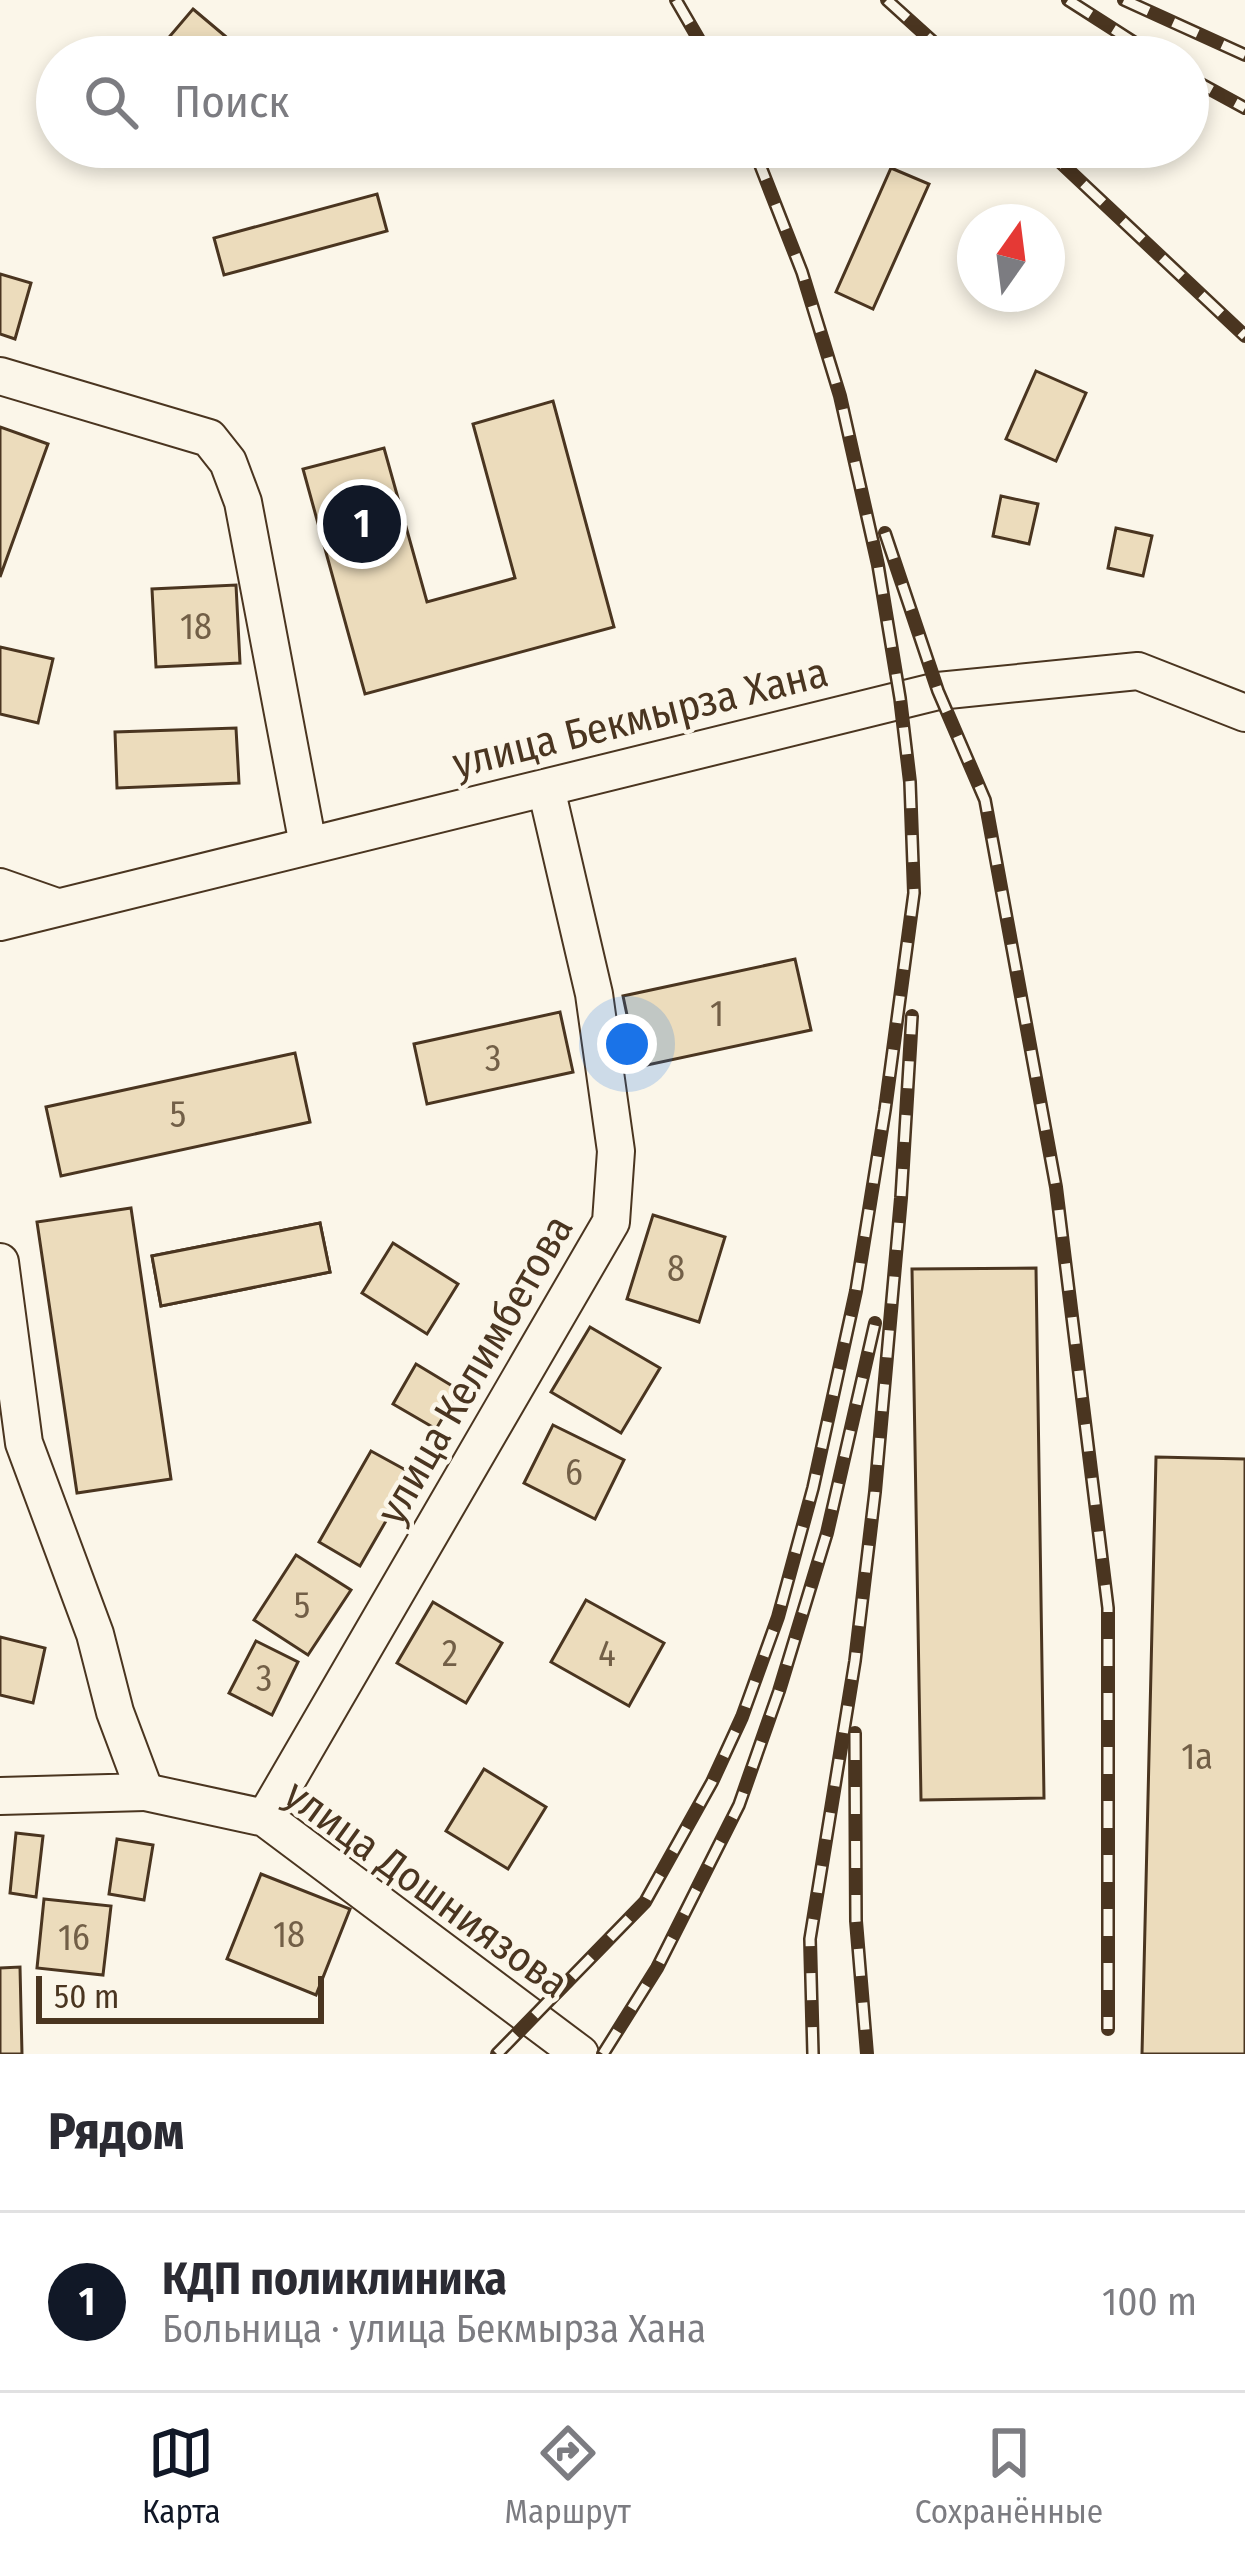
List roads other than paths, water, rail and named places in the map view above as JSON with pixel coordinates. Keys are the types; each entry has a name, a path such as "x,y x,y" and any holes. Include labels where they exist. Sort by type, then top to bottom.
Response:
{"street":[{"path":"0,376 209,438 228,462 243,502 308,845"},
{"name":"улица Бекмырза Хана","path":"0,922 900,698 1138,671 1245,713"},
{"name":"улица Келимбетова","path":"265,1819 611,1222 616,1151 594,994 546,788"},
{"path":"0,887 57,907"},
{"path":"0,1262 24,1443 95,1634 145,1792 0,1796"},
{"name":"улица Дошниязова","path":"145,1792 265,1819 580,2054"}],"railway":[{"path":"676,0 697,36"},
{"path":"887,0 927,36"},
{"path":"1068,0 1124,36"},
{"path":"1124,0 1203,36"},
{"path":"1209,39 1245,55"},
{"path":"1209,88 1245,108"},
{"path":"497,2054 645,1902 712,1782 742,1717 778,1617 813,1488 856,1291 885,1110 914,893 910,782 900,698 878,565 840,396 802,272 761,168"},
{"path":"1066,168 1245,336"},
{"path":"885,533 938,691 985,800 1056,1187 1108,1608 1108,2029"},
{"path":"813,2054 810,1939 855,1661 875,1492 912,1016"},
{"path":"603,2054 657,1968 739,1805 827,1533 875,1323"},
{"path":"855,1733 856,1921 867,2054"}],"place":[{"name":"КДП поликлиника","path":"362,524"}]}
